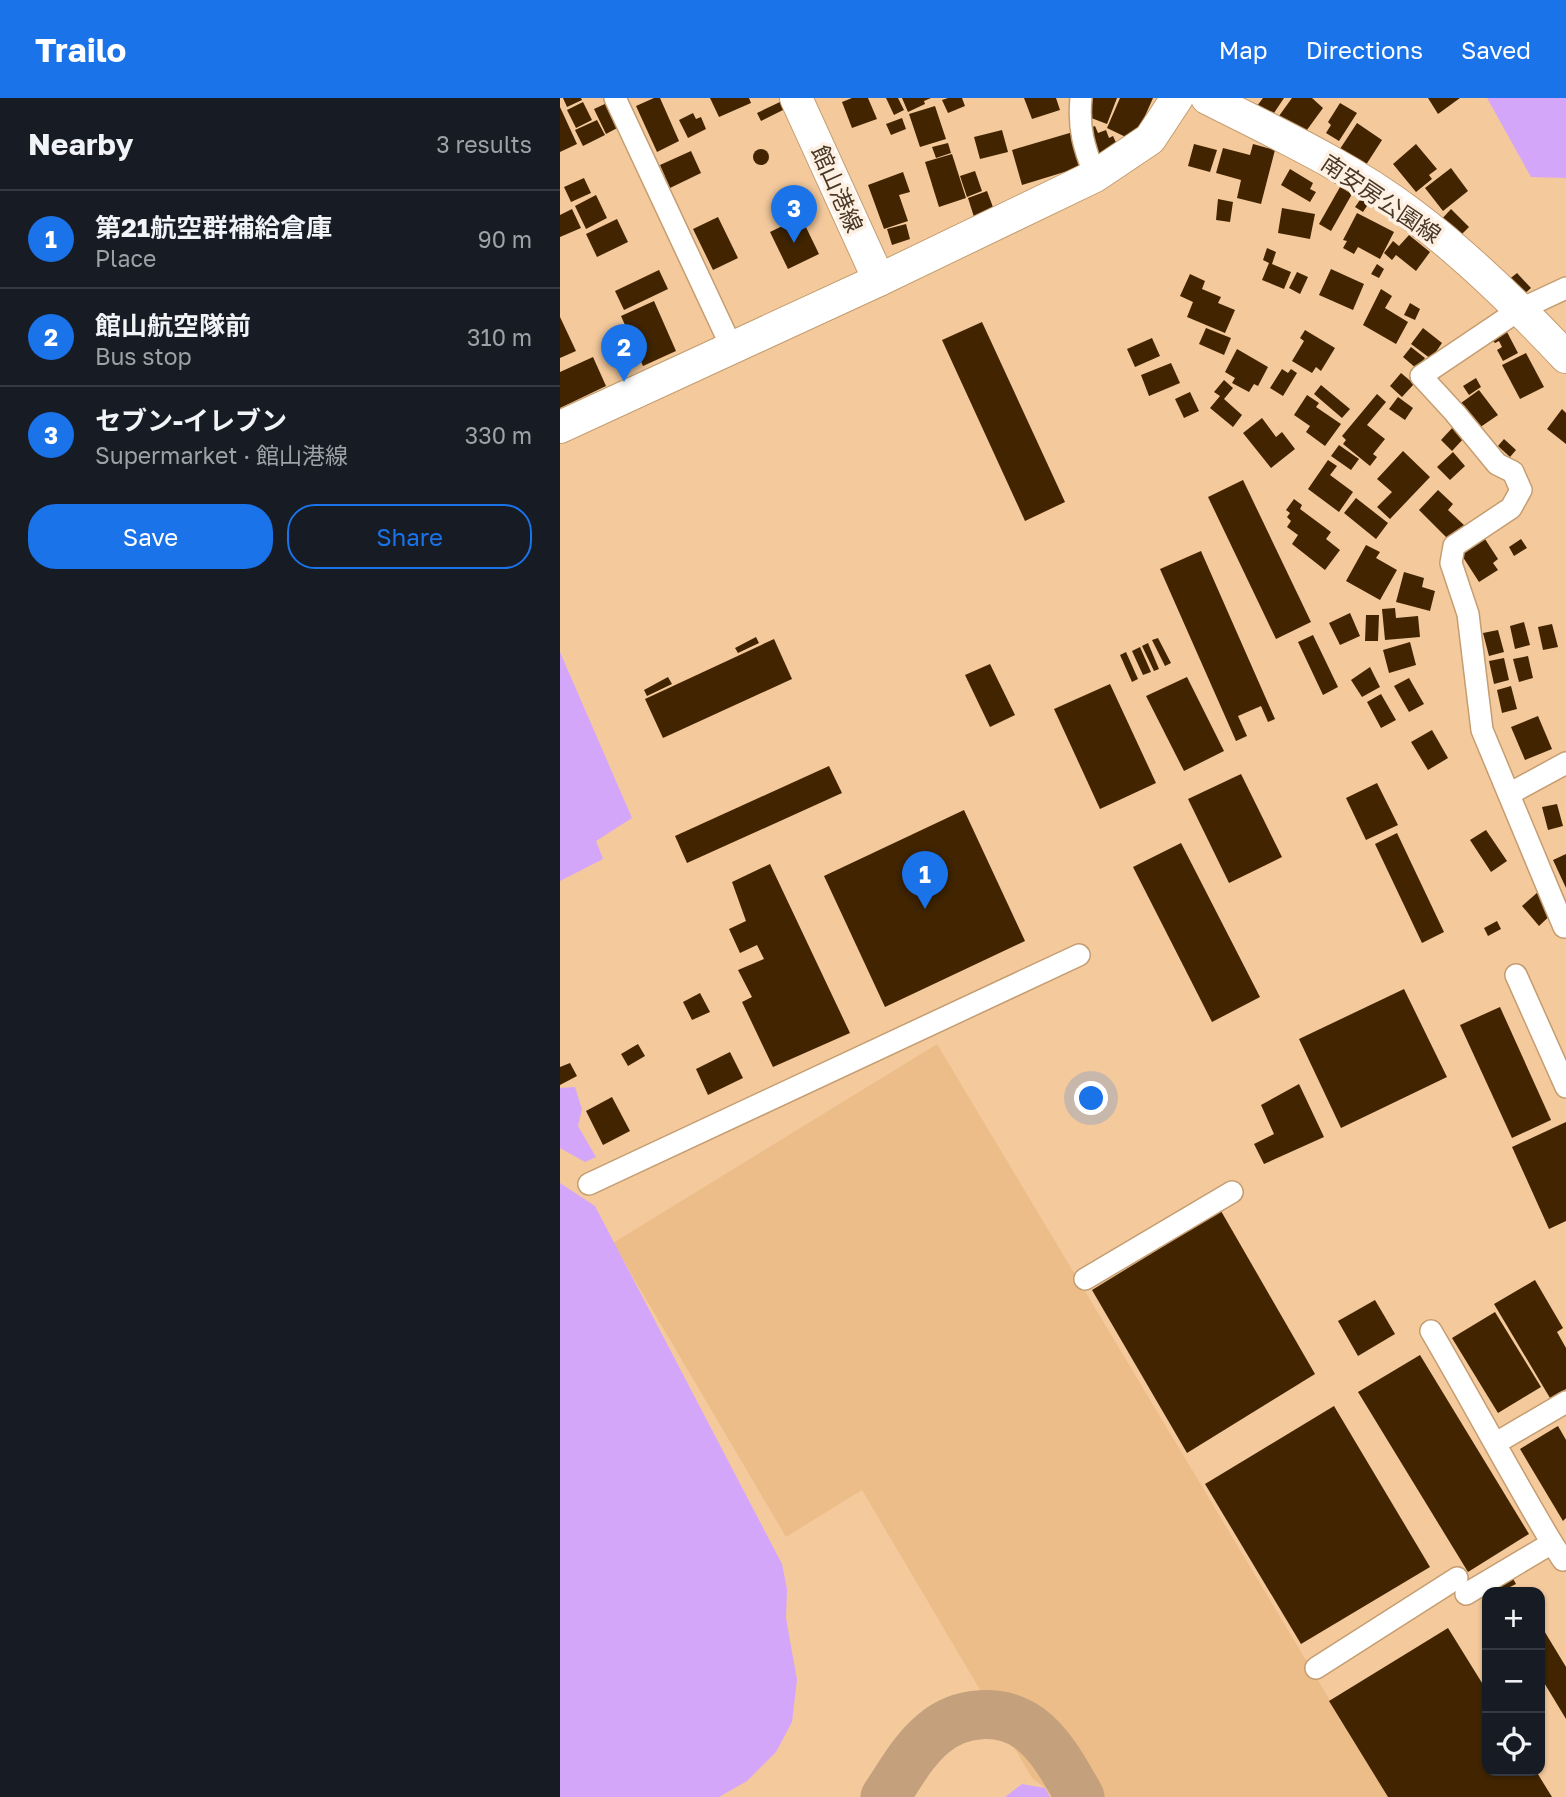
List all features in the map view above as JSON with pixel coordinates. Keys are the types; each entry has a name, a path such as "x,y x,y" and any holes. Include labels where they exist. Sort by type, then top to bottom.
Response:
{"street":[{"path":"615,98 732,348"},
{"name":"館山港線","path":"796,98 879,280"},
{"path":"1081,98 1079,116 1082,139 1095,176"},
{"path":"560,427 879,280 1095,176 1150,139 1177,98"},
{"name":"南安房公園線","path":"1207,98 1332,164 1409,213 1451,247 1566,357"},
{"path":"1564,928 1482,730 1468,614 1451,563 1454,546 1511,509 1521,490 1513,472 1497,464 1421,376 1519,310 1566,288"},
{"path":"1509,794 1566,763"},
{"path":"589,1184 1079,955"},
{"path":"1516,975 1566,1087"},
{"path":"1085,1279 1233,1192"},
{"path":"1316,1668 1462,1586 1559,1550 1508,1470 1496,1443 1431,1331"},
{"path":"1496,1443 1566,1402"}],"shaded area":[{"path":"1487,98 1566,98 1566,178 1531,177"},
{"path":"560,652 632,818 596,841 603,859 560,881"},
{"path":"937,1044 1388,1797 1051,1797 1045,1788 1032,1778 862,1490 786,1537 613,1243"},
{"path":"575,1087 582,1109 578,1126 596,1157 585,1162 560,1148 560,1088"},
{"path":"560,1183 595,1206 782,1564 787,1589 786,1618 797,1680 792,1722 776,1752 747,1781 719,1797 560,1797"},
{"path":"1022,1784 1045,1788 1050,1797 1005,1797"}],"building":[{"path":"563,98 581,98 582,100 567,107"},
{"path":"660,98 679,141 657,152 636,106"},
{"path":"710,98 749,98 751,103 719,117"},
{"path":"852,98 868,98 877,119 852,128 842,102"},
{"path":"886,98 898,98 904,110 894,115"},
{"path":"902,98 931,98 908,112"},
{"path":"962,98 965,106 948,113 942,100"},
{"path":"1024,98 1056,98 1060,110 1032,119"},
{"path":"1093,98 1117,98 1107,124 1086,116"},
{"path":"1120,98 1153,98 1134,141 1107,128"},
{"path":"1263,98 1284,98 1272,116 1257,106"},
{"path":"1292,98 1312,98 1323,108 1304,134 1279,116"},
{"path":"1428,98 1460,98 1438,114"},
{"path":"782,101 785,109 761,121 757,113"},
{"path":"583,102 592,120 576,128 567,110"},
{"path":"607,103 619,127 606,134 594,109"},
{"path":"1340,103 1357,113 1339,141 1326,133 1331,125 1328,122"},
{"path":"935,106 946,139 920,147 909,114"},
{"path":"560,107 577,144 560,152"},
{"path":"693,113 696,119 701,117 706,129 688,138 679,120"},
{"path":"902,118 906,129 891,135 886,124"},
{"path":"597,120 605,135 583,146 575,130"},
{"path":"1357,123 1382,140 1364,168 1338,152"},
{"path":"1095,126 1098,133 1106,130 1109,138 1113,136 1119,149 1094,161 1087,129"},
{"path":"1002,130 1008,152 980,159 974,137"},
{"path":"1073,132 1084,166 1022,185 1012,150"},
{"path":"948,143 951,153 936,158 932,147"},
{"path":"1194,144 1217,150 1210,172 1188,166"},
{"path":"1253,144 1275,150 1261,204 1237,198 1241,180 1216,173 1223,148 1250,155"},
{"path":"1416,144 1437,169 1429,175 1432,179 1416,192 1393,164"},
{"path":"761,149 767,151 767,163 761,165 755,163 753,157 755,151"},
{"path":"691,151 701,173 670,188 660,165"},
{"path":"952,154 966,198 939,207 925,162"},
{"path":"1451,168 1468,191 1443,211 1425,188"},
{"path":"1290,169 1313,183 1310,189 1316,192 1310,202 1281,185"},
{"path":"975,171 982,191 967,197 960,176"},
{"path":"903,172 910,192 899,195 908,221 884,229 868,185"},
{"path":"584,178 591,193 571,202 564,187"},
{"path":"1340,187 1352,194 1331,231 1319,224"},
{"path":"987,191 994,210 974,217 968,198"},
{"path":"596,195 607,218 586,229 575,206"},
{"path":"1362,197 1369,203 1363,212 1355,207"},
{"path":"1218,199 1233,202 1230,222 1216,220"},
{"path":"1282,208 1315,214 1310,239 1278,233"},
{"path":"572,209 581,228 560,237 560,215"},
{"path":"1451,209 1469,227 1458,238 1440,221"},
{"path":"1357,213 1394,232 1380,259 1358,247 1354,254 1343,248 1347,241 1343,240"},
{"path":"718,217 738,258 713,270 693,229"},
{"path":"801,217 819,254 788,269 770,232"},
{"path":"617,219 628,242 597,257 586,234"},
{"path":"906,224 910,239 892,245 887,229"},
{"path":"1409,235 1430,252 1416,271 1396,255 1392,260 1384,253 1393,241 1399,246"},
{"path":"1267,248 1276,252 1272,264 1291,272 1284,289 1262,280 1269,263 1263,260"},
{"path":"1377,264 1384,269 1379,278 1371,274"},
{"path":"1331,269 1364,284 1353,310 1319,295"},
{"path":"659,270 668,289 624,310 615,291"},
{"path":"1297,272 1308,277 1300,294 1289,288"},
{"path":"1517,273 1531,288 1522,296 1507,281"},
{"path":"1190,274 1205,281 1202,289 1221,297 1218,303 1235,310 1225,333 1187,317 1193,302 1180,296"},
{"path":"1381,289 1392,296 1385,308 1408,322 1396,344 1363,325"},
{"path":"654,301 676,351 643,366 621,316"},
{"path":"1410,303 1420,309 1415,320 1404,315"},
{"path":"560,317 576,351 560,358"},
{"path":"982,322 1065,502 1025,521 942,340"},
{"path":"1206,328 1231,338 1224,355 1199,344"},
{"path":"1423,328 1442,343 1431,359 1411,344"},
{"path":"1305,330 1335,348 1321,371 1316,367 1312,373 1292,361 1304,341 1300,338"},
{"path":"1507,332 1518,353 1503,361 1497,350 1502,347 1499,341 1495,343 1492,340"},
{"path":"1152,338 1160,356 1135,367 1127,349"},
{"path":"1411,347 1425,358 1417,369 1403,357"},
{"path":"1237,349 1268,367 1258,386 1254,384 1249,392 1232,383 1235,378 1225,372"},
{"path":"1526,353 1544,387 1520,399 1502,365"},
{"path":"593,357 606,386 560,408 560,372"},
{"path":"1171,363 1180,383 1149,396 1141,375"},
{"path":"1282,369 1288,373 1291,369 1297,373 1283,396 1270,388"},
{"path":"1401,373 1414,384 1402,397 1390,386"},
{"path":"1476,378 1481,387 1469,395 1463,386"},
{"path":"1224,380 1233,388 1224,399 1242,415 1233,427 1210,408 1220,396 1214,392"},
{"path":"1321,385 1350,409 1342,418 1314,394"},
{"path":"1479,390 1498,415 1479,428 1461,403"},
{"path":"1190,392 1199,411 1184,418 1175,399"},
{"path":"1377,394 1386,402 1367,425 1385,439 1373,454 1377,457 1370,466 1343,444 1346,440 1342,436"},
{"path":"1307,395 1319,403 1316,407 1341,424 1325,446 1306,432 1310,426 1294,415"},
{"path":"1398,397 1413,408 1405,420 1389,409"},
{"path":"1562,409 1566,413 1566,444 1547,429"},
{"path":"1262,418 1276,437 1282,432 1295,449 1271,468 1243,433"},
{"path":"1454,426 1465,437 1452,451 1441,440"},
{"path":"1504,439 1516,450 1510,457 1498,446"},
{"path":"1339,445 1359,459 1351,470 1331,456"},
{"path":"1403,451 1430,477 1390,519 1377,507 1392,492 1377,479"},
{"path":"1453,452 1465,466 1450,480 1437,467"},
{"path":"1328,460 1337,466 1330,475 1353,492 1339,512 1308,489"},
{"path":"1243,480 1311,622 1276,639 1208,497"},
{"path":"1438,490 1453,504 1448,510 1465,526 1450,541 1419,510"},
{"path":"1356,498 1388,523 1376,539 1344,513"},
{"path":"1294,499 1302,505 1300,509 1331,532 1326,539 1340,550 1325,570 1292,544 1298,535 1287,527 1291,521 1287,517 1290,513 1286,510"},
{"path":"1485,539 1498,559 1493,563 1498,570 1479,582 1461,554"},
{"path":"1521,539 1527,548 1514,556 1509,547"},
{"path":"1366,545 1380,552 1376,558 1397,570 1380,600 1346,581"},
{"path":"1201,551 1275,719 1268,722 1261,706 1238,716 1247,736 1236,741 1160,569"},
{"path":"1404,572 1424,578 1422,587 1435,591 1430,611 1396,602"},
{"path":"1395,608 1396,618 1418,616 1420,637 1385,640 1382,609"},
{"path":"1350,613 1360,636 1340,645 1329,623"},
{"path":"1366,615 1379,615 1378,641 1365,641"},
{"path":"1524,622 1530,645 1515,649 1510,626"},
{"path":"1552,624 1558,647 1543,650 1538,627"},
{"path":"1498,630 1504,652 1489,656 1483,633"},
{"path":"1313,635 1338,687 1323,695 1298,642"},
{"path":"756,637 759,643 738,653 735,648"},
{"path":"1158,638 1171,663 1165,666 1152,640"},
{"path":"774,639 792,679 663,738 645,699"},
{"path":"1410,642 1416,665 1389,673 1383,650"},
{"path":"1148,643 1159,669 1154,671 1142,646"},
{"path":"1140,647 1151,672 1143,675 1132,651"},
{"path":"1126,652 1138,679 1132,682 1120,655"},
{"path":"1528,656 1533,678 1519,682 1513,659"},
{"path":"1504,658 1509,680 1494,684 1489,661"},
{"path":"990,664 1015,715 990,727 965,675"},
{"path":"1370,667 1380,687 1362,697 1351,680"},
{"path":"668,677 672,684 647,696 644,690"},
{"path":"1187,677 1224,751 1184,771 1146,696"},
{"path":"1409,678 1424,704 1409,712 1394,686"},
{"path":"1110,684 1156,783 1100,809 1054,709"},
{"path":"1511,686 1517,709 1502,713 1497,690"},
{"path":"1381,694 1396,720 1381,728 1367,702"},
{"path":"1538,716 1552,749 1525,760 1511,727"},
{"path":"1432,730 1448,758 1428,770 1411,742"},
{"path":"829,766 842,793 687,863 675,836"},
{"path":"1241,774 1282,857 1229,883 1188,799"},
{"path":"1377,783 1398,825 1366,840 1346,798"},
{"path":"1557,804 1563,826 1548,830 1542,807"},
{"path":"964,810 1025,941 885,1007 824,876"},
{"path":"1486,830 1507,861 1491,872 1470,840"},
{"path":"1397,833 1444,932 1422,943 1375,844"},
{"path":"1181,843 1260,997 1212,1022 1133,867"},
{"path":"1566,854 1566,888 1553,860"},
{"path":"770,864 850,1033 773,1067 742,1002 752,997 738,970 764,959 757,945 740,953 729,929 746,921 732,882"},
{"path":"1538,892 1555,911 1539,926 1522,906"},
{"path":"1497,921 1501,929 1488,936 1484,928"},
{"path":"1404,989 1447,1077 1341,1128 1299,1039"},
{"path":"700,993 710,1012 692,1020 683,1002"},
{"path":"1500,1007 1551,1120 1512,1138 1460,1025"},
{"path":"638,1044 645,1056 628,1066 621,1054"},
{"path":"730,1052 743,1078 708,1095 696,1069"},
{"path":"570,1063 577,1076 560,1085 560,1067"},
{"path":"1299,1084 1324,1137 1264,1164 1254,1144 1274,1134 1261,1105"},
{"path":"612,1097 630,1131 603,1145 586,1111"},
{"path":"1566,1122 1566,1221 1549,1229 1512,1147"},
{"path":"1221,1211 1315,1374 1187,1453 1092,1290"},
{"path":"1535,1280 1563,1328 1557,1332 1566,1348 1566,1389 1550,1398 1494,1304"},
{"path":"1375,1300 1395,1334 1358,1356 1338,1321"},
{"path":"1495,1312 1541,1387 1498,1413 1452,1338"},
{"path":"1420,1355 1529,1534 1468,1572 1358,1392"},
{"path":"1334,1406 1430,1567 1301,1644 1205,1484"},
{"path":"1558,1426 1566,1440 1566,1518 1563,1521 1520,1449"},
{"path":"1511,1575 1516,1584 1510,1587 1490,1587"},
{"path":"1448,1628 1482,1683 1482,1776 1539,1776 1552,1797 1388,1797 1329,1701"},
{"path":"1545,1632 1566,1667 1566,1719 1545,1684"}],"taxiway":[{"path":"885,1797 913,1755 934,1733 956,1720 981,1715 1006,1717 1029,1728 1052,1751 1080,1797"}],"place":[{"name":"セブン-イレブン","path":"794,243"},
{"name":"館山航空隊前","path":"624,382"},
{"name":"第21航空群補給倉庫","path":"925,909"}]}
